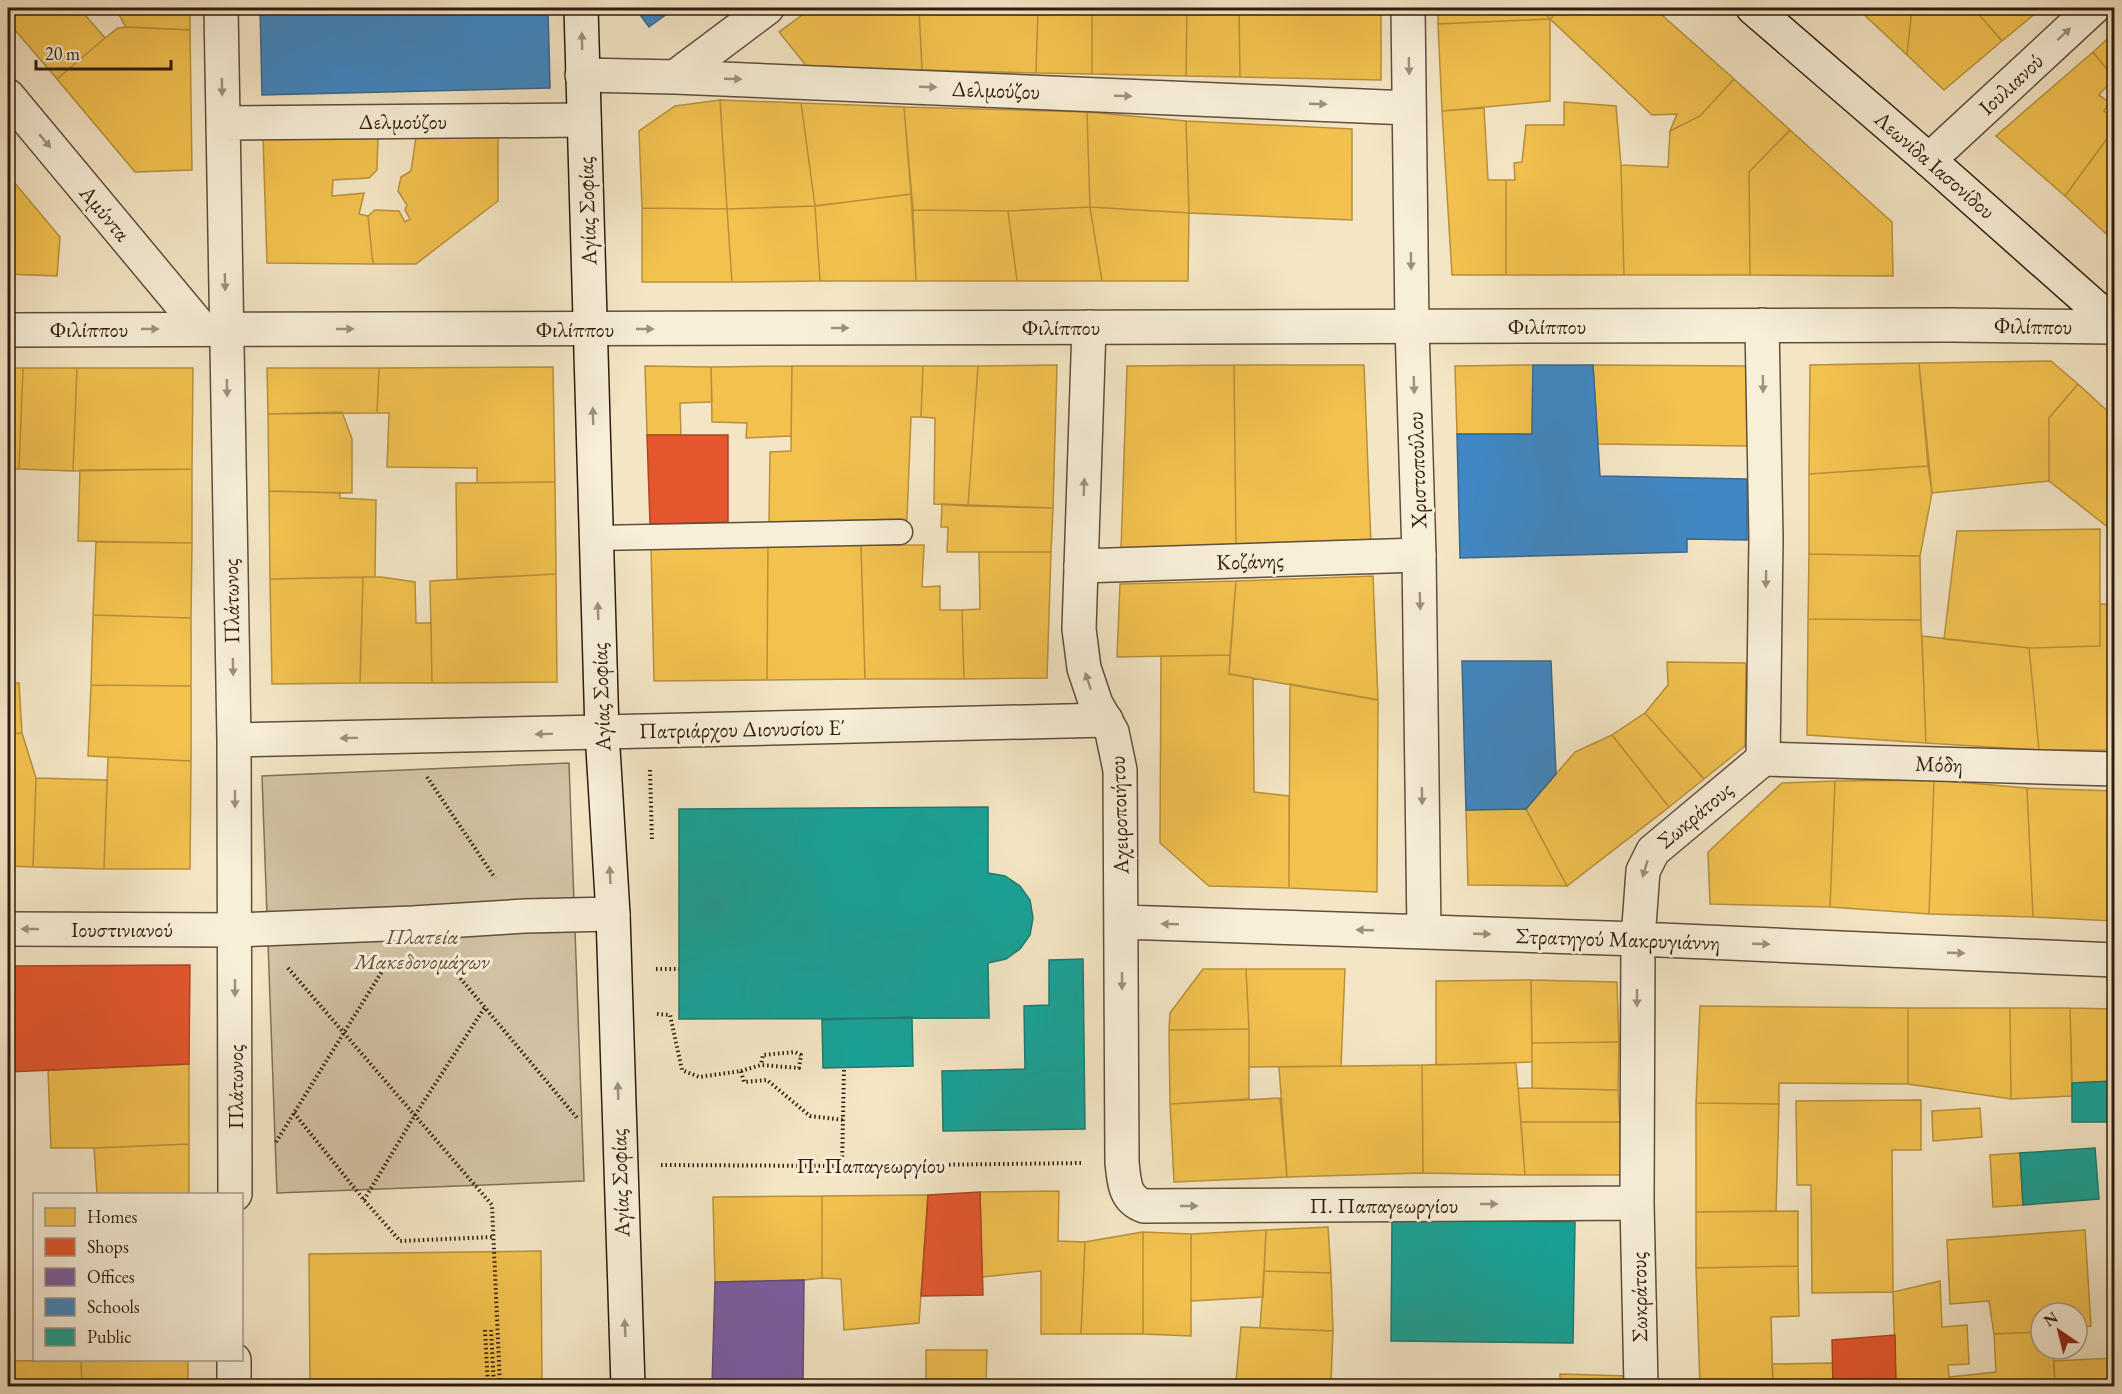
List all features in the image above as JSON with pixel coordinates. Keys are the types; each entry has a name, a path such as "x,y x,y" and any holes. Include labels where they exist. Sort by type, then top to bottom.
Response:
{"street":[{"name":"Πλάτωνος","path":"221,8 223,123 214,329 234,740 246,930 235,1193"},
{"name":"Αγίας Σοφίας","path":"581,8 602,732 613,914 628,1386"},
{"path":"675,77 767,8"},
{"name":"Χριστοπούλου","path":"1408,8 1424,932"},
{"name":"Ιουλιανού","path":"1929,160 2093,8"},
{"name":"Λεωνίδα Ιασονίδου","path":"1762,12 2115,326"},
{"name":"Δελμούζου","path":"582,75 1409,108"},
{"name":"Αμύντα","path":"8,96 214,329"},
{"name":"Δελμούζου","path":"223,123 584,120"},
{"path":"1762,325 1766,538 1763,759"},
{"name":"Φιλίππου","path":"8,330 2115,326"},
{"name":"Αχειροποιήτου","path":"1089,327 1079,629 1082,658 1096,704 1116,744 1120,770 1122,1162 1125,1184 1132,1200"},
{"name":"Κοζάνης","path":"1081,566 1419,555"},
{"name":"Πατριάρχου Διονυσίου Ε΄","path":"234,740 1106,720"},
{"name":"Μόδη","path":"1763,759 2115,769"},
{"name":"Σωκράτους","path":"1641,1386 1637,1203 1638,939 1643,871 1653,851 1763,759"},
{"name":"Ιουστινιανού","path":"8,929 246,930 525,916 613,914"},
{"name":"Στρατηγού Μακρυγιάννη","path":"1122,922 1638,939 2115,960"},
{"name":"Π. Παπαγεωργίου","path":"1132,1200 1144,1206 1637,1203"},
{"path":"234,1361 234,1386"}],"lane":[{"path":"596,538 900,532"}],"path":[{"path":"400,737 490,872 525,916"},
{"path":"275,1143 343,1031 413,923 582,1124 620,1165"},
{"path":"246,930 343,1031 492,1205 500,1386"},
{"path":"656,969 679,969"},
{"path":"364,1200 415,1115 485,1007"},
{"path":"657,1014 670,1015 682,1070 699,1077 741,1071 761,1065 799,1068 801,1055 795,1052 763,1055 761,1065"},
{"path":"842,1166 844,1068"},
{"path":"741,1071 744,1082 767,1080 810,1116 844,1120"},
{"path":"294,1113 400,1241 494,1237"},
{"name":"Π. Παπαγεωργίου","path":"620,1165 842,1166 1122,1162"},
{"path":"485,1330 488,1386"},
{"path":"491,1330 494,1386"}],"green space":[{"name":"Πλατεία Μακεδονομάχων","path":"569,763 584,1181 277,1193 262,776"}],"building: Homes":[{"path":"8,8 22,8 8,20"},
{"path":"22,8 79,8 105,38 57,79 8,22"},
{"path":"115,8 190,8 190,30 126,27"},
{"path":"812,8 919,8 922,70 808,68 779,32"},
{"path":"919,8 1038,8 1036,73 922,70"},
{"path":"1038,8 1092,8 1092,74 1036,73"},
{"path":"1092,8 1187,8 1186,76 1092,74"},
{"path":"1187,8 1239,8 1240,77 1186,76"},
{"path":"1239,8 1381,8 1381,80 1240,77"},
{"path":"1438,8 1540,8 1550,19 1438,24"},
{"path":"1540,8 1562,8 1550,19"},
{"path":"1562,8 1654,8 1734,79 1700,116 1670,131 1677,114 1652,115 1550,19"},
{"path":"1857,8 1912,8 1907,55"},
{"path":"1912,8 1975,8 2002,41 1944,90 1907,55"},
{"path":"1975,8 2042,8 2002,41"},
{"path":"1550,19 1550,101 1442,111 1438,24"},
{"path":"118,28 190,30 192,170 135,172 57,79"},
{"path":"2114,33 2114,78 2093,52"},
{"path":"2093,52 2114,78 2099,95 2109,102 2104,111 2114,118 2114,129 2065,196 1996,136"},
{"path":"1734,79 1790,130 1749,172 1750,275 1624,275 1621,165 1668,167 1670,131 1700,116"},
{"path":"720,100 727,209 642,208 639,131 675,106"},
{"path":"720,100 801,103 815,206 727,209"},
{"path":"1564,102 1616,106 1621,165 1624,275 1506,275 1506,180 1515,180 1514,163 1522,162 1526,125 1564,125"},
{"path":"801,103 904,107 911,194 815,206"},
{"path":"904,107 1087,112 1090,207 1008,211 913,210"},
{"path":"1484,108 1488,180 1506,180 1506,275 1452,275 1442,111"},
{"path":"1087,112 1186,121 1189,213 1090,207"},
{"path":"1186,121 1352,129 1352,220 1189,213"},
{"path":"2114,129 2114,241 2065,196"},
{"path":"1790,130 1892,222 1893,276 1750,275 1749,172"},
{"path":"498,134 498,201 416,264 373,264 368,216 375,210 399,211 405,222 410,219 405,210 407,205 398,191 401,177 411,171 416,137"},
{"path":"378,135 377,170 369,178 333,180 332,196 364,193 359,214 368,216 373,264 267,263 263,137"},
{"path":"8,175 60,237 57,276 8,274"},
{"path":"911,194 916,281 820,281 815,206"},
{"path":"815,206 820,281 732,282 727,209"},
{"path":"1090,207 1102,281 1017,281 1008,211"},
{"path":"1090,207 1189,213 1188,281 1102,281"},
{"path":"642,208 727,209 732,282 642,282"},
{"path":"913,210 1008,211 1017,281 916,281"},
{"path":"2051,361 2078,384 2049,418 2049,481 1932,493 1919,363"},
{"path":"1919,363 1928,466 1809,474 1810,365"},
{"path":"1057,365 1053,508 968,506 978,366"},
{"path":"1234,365 1364,365 1371,545 1236,548"},
{"path":"1234,365 1236,548 1121,549 1127,366"},
{"path":"1533,365 1532,434 1457,434 1455,366"},
{"path":"1593,365 1748,366 1748,446 1598,444"},
{"path":"645,366 711,367 712,402 680,403 681,435 647,435"},
{"path":"792,366 923,366 921,417 911,417 907,519 769,522 770,452 791,451"},
{"path":"792,366 791,436 746,438 747,423 712,422 711,367"},
{"path":"923,366 978,366 968,506 934,504 935,418 921,417"},
{"path":"553,367 555,482 477,483 477,468 387,467 389,413 377,413 379,368"},
{"path":"8,368 23,368 19,469 8,469"},
{"path":"23,368 77,368 73,471 19,469"},
{"path":"77,368 193,368 192,469 73,471"},
{"path":"267,368 379,368 377,413 268,414"},
{"path":"2078,384 2114,417 2114,532 2049,481 2049,418"},
{"path":"342,412 352,439 352,493 269,491 268,414"},
{"path":"1928,466 1932,493 1920,556 1809,554 1809,474"},
{"path":"192,469 192,543 78,541 80,470"},
{"path":"555,482 556,574 457,579 456,483"},
{"path":"269,491 340,493 340,498 376,500 375,577 270,579"},
{"path":"942,504 1053,508 1051,552 947,552 948,527 941,527"},
{"path":"2100,529 2100,646 2029,648 1944,639 1957,531"},
{"path":"96,542 192,543 191,618 93,615"},
{"path":"768,544 767,680 654,681 651,547"},
{"path":"768,544 861,545 865,679 767,680"},
{"path":"861,545 924,545 922,587 940,586 940,610 962,610 964,679 865,679"},
{"path":"979,552 1051,552 1047,678 964,679 962,610 980,609"},
{"path":"1809,554 1920,556 1921,620 1808,619"},
{"path":"556,574 557,682 432,683 430,581"},
{"path":"1373,576 1378,700 1229,674 1236,581"},
{"path":"363,577 415,582 416,623 431,623 432,683 360,683"},
{"path":"363,577 360,683 272,684 270,579"},
{"path":"1236,581 1230,655 1117,657 1120,584"},
{"path":"2100,604 2114,604 2114,750 2039,750 2029,648 2100,646"},
{"path":"93,615 191,618 191,686 91,685"},
{"path":"1808,619 1921,620 1926,743 1807,735"},
{"path":"1922,636 2029,648 2039,750 1926,743"},
{"path":"1230,655 1229,674 1253,678 1254,792 1289,796 1289,888 1209,886 1160,843 1161,656"},
{"path":"1667,662 1746,663 1745,746 1704,779 1645,713 1668,685"},
{"path":"8,683 19,683 22,733 8,734"},
{"path":"1290,684 1378,700 1377,892 1289,888"},
{"path":"91,685 191,686 191,761 88,756"},
{"path":"1645,713 1704,779 1669,807 1612,735"},
{"path":"22,733 36,778 33,867 8,866 8,734"},
{"path":"1612,735 1669,807 1567,886 1526,809 1575,752"},
{"path":"108,757 191,761 190,869 104,869"},
{"path":"36,778 107,780 104,869 33,867"},
{"path":"1934,780 2027,788 2033,917 1929,914"},
{"path":"1934,780 1929,914 1830,907 1835,781"},
{"path":"1835,781 1830,907 1710,904 1708,852 1782,783"},
{"path":"2027,788 2114,791 2114,921 2033,917"},
{"path":"1526,809 1567,886 1468,885 1466,810"},
{"path":"1203,969 1246,969 1249,1029 1169,1030 1170,1013"},
{"path":"1246,969 1345,969 1341,1066 1249,1067"},
{"path":"1531,980 1617,982 1619,1042 1532,1043"},
{"path":"1531,980 1532,1062 1436,1065 1436,981"},
{"path":"1700,1006 1908,1008 1908,1084 1779,1083 1779,1104 1696,1103"},
{"path":"1908,1008 2010,1008 2011,1099 1908,1084"},
{"path":"2010,1008 2070,1008 2072,1096 2011,1099"},
{"path":"2070,1008 2114,1009 2114,1081 2072,1083"},
{"path":"1249,1029 1249,1099 1170,1104 1169,1030"},
{"path":"1619,1042 1618,1090 1532,1088 1532,1043"},
{"path":"1516,1063 1525,1175 1423,1173 1422,1065"},
{"path":"189,1064 189,1144 51,1148 48,1070"},
{"path":"1422,1065 1423,1173 1287,1177 1279,1067"},
{"path":"1518,1088 1618,1090 1620,1122 1521,1122"},
{"path":"1280,1098 1287,1177 1174,1182 1170,1104"},
{"path":"1921,1100 1921,1150 1892,1150 1893,1292 1812,1293 1811,1185 1797,1185 1796,1101"},
{"path":"1696,1103 1779,1104 1776,1211 1696,1212"},
{"path":"1980,1108 1982,1137 1933,1141 1932,1111"},
{"path":"1521,1122 1620,1122 1621,1175 1525,1175"},
{"path":"189,1144 189,1193 97,1193 94,1148"},
{"path":"2020,1153 2023,1205 1993,1207 1990,1155"},
{"path":"1059,1191 1058,1241 1085,1242 1081,1334 1041,1334 1041,1271 982,1277 980,1192"},
{"path":"928,1195 919,1323 844,1330 841,1279 822,1278 822,1196"},
{"path":"822,1196 822,1278 715,1282 713,1197"},
{"path":"2109,1200 2114,1200 2114,1306 2109,1215"},
{"path":"1798,1211 1798,1266 1696,1268 1696,1212"},
{"path":"1328,1227 1331,1273 1264,1271 1266,1230"},
{"path":"1266,1230 1263,1297 1191,1301 1191,1234"},
{"path":"2085,1230 2091,1326 2089,1326 2089,1301 2029,1301 2029,1333 1994,1334 1989,1301 1950,1304 1947,1240"},
{"path":"1143,1232 1143,1334 1081,1334 1085,1242"},
{"path":"1143,1232 1191,1234 1191,1336 1143,1334"},
{"path":"541,1251 542,1386 310,1386 309,1254"},
{"path":"1798,1266 1799,1316 1771,1317 1773,1386 1700,1386 1696,1268"},
{"path":"1264,1271 1331,1273 1333,1331 1260,1328"},
{"path":"1940,1281 1942,1327 1967,1325 1969,1364 1948,1365 1950,1386 1896,1386 1893,1292"},
{"path":"1241,1327 1333,1331 1331,1382 1236,1381"},
{"path":"2029,1333 2029,1361 2054,1361 2055,1386 1950,1386 1950,1377 1996,1372 1994,1334"},
{"path":"926,1350 987,1350 986,1386 926,1386"},
{"path":"2114,1358 2114,1386 2055,1386 2054,1361"},
{"path":"10,1361 81,1361 82,1386 11,1386"},
{"path":"81,1361 188,1361 188,1386 82,1385"},
{"path":"1833,1363 1833,1386 1773,1386 1772,1364"},
{"path":"1560,1374 1629,1376 1630,1386 1560,1386"},
{"path":"986,1380 1132,1381 1132,1386 986,1386"},
{"path":"1132,1381 1175,1381 1175,1386 1132,1386"},
{"path":"1175,1381 1269,1381 1269,1386 1175,1386"},
{"path":"1269,1381 1331,1382 1331,1386 1269,1386"}],"building: Shops":[{"path":"647,435 728,435 728,522 650,524"},
{"path":"190,965 189,1064 8,1072 8,966"},
{"path":"980,1192 983,1295 921,1296 928,1195"},
{"path":"1895,1335 1896,1386 1833,1386 1832,1340"}],"building: Offices":[{"path":"804,1280 803,1386 712,1386 715,1282"}],"building: Schools":[{"path":"260,8 548,8 550,88 262,95"},
{"path":"635,8 675,8 649,27"},
{"path":"1533,365 1593,365 1600,476 1747,479 1747,540 1687,539 1687,552 1460,558 1457,434 1532,434"},
{"path":"1462,661 1551,661 1556,774 1526,809 1466,810"}],"building: Public":[{"path":"988,807 988,873 1005,876 1020,886 1030,900 1033,918 1030,935 1020,949 1006,959 988,963 989,1018 679,1019 679,809"},
{"path":"1083,959 1085,1129 943,1131 942,1071 1025,1069 1024,1006 1049,1005 1049,960"},
{"path":"912,1017 913,1066 823,1068 822,1020"},
{"path":"2114,1081 2114,1122 2072,1122 2072,1083"},
{"path":"2095,1148 2099,1199 2023,1205 2020,1153"},
{"path":"1392,1220 1575,1222 1573,1343 1391,1341"}]}
